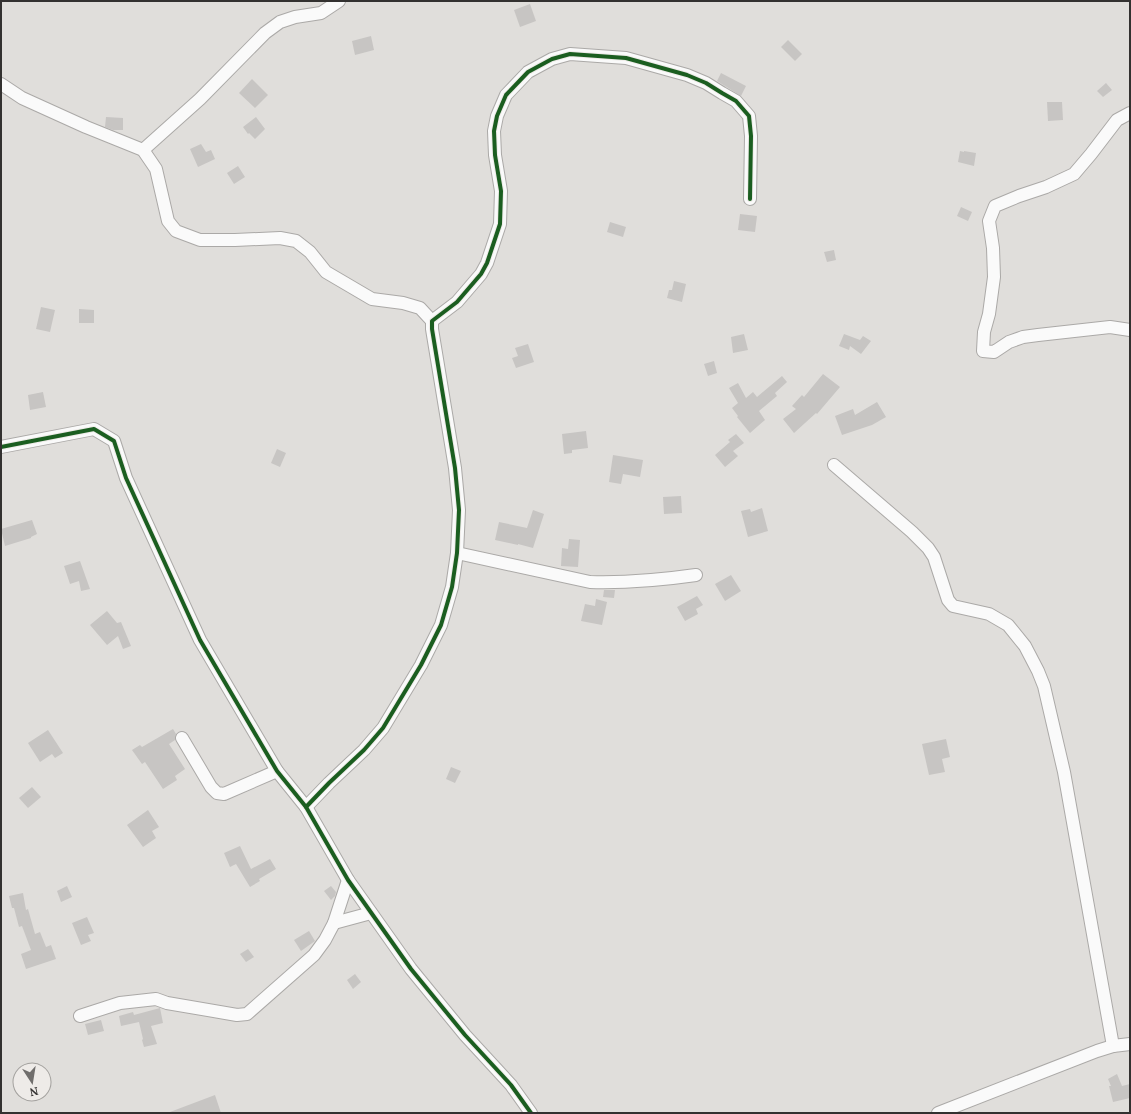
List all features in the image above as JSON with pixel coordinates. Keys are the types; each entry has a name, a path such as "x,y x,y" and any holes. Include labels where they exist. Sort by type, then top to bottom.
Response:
{"street":[{"path":"143,150 200,99 265,33 280,22 295,17 321,13 339,1"},
{"path":"432,321 457,302 481,274 487,263 500,224 501,191 495,155 494,131 506,95 528,72 552,59 570,54 626,58 686,75 706,83 722,94 736,101 749,116 751,136 750,198"},
{"path":"1,84 22,98 86,127 143,150 156,169 168,221 176,231 200,240 280,238 296,241 310,252 326,272 372,299 403,303 420,308 432,321 433,336 456,475 459,510 458,553 452,587 441,626 421,665 383,728 364,750 306,807"},
{"path":"1130,113 1117,120 1074,174 1046,187 1018,196 995,206 989,221 993,248 994,277 989,314 984,332 983,352 994,352 1009,342 1023,337 1110,327 1130,330"},
{"path":"1,447 94,429 114,441 129,484 200,640 277,771 306,807 348,880 411,969 465,1035 511,1085 531,1113"},
{"path":"834,465 912,532 928,548 934,557 948,600 953,606 989,614 1008,625 1025,646 1038,671 1044,686 1064,772 1113,1046"},
{"path":"458,553 590,582 609,583 644,581 696,575"},
{"path":"182,738 217,793 224,794 277,771"},
{"path":"80,1016 120,1003 156,999 167,1003 237,1015 247,1014 314,955 326,940 334,923 348,880"},
{"path":"334,923 371,913"},
{"path":"943,1112 1097,1051 1113,1046 1130,1044"}],"building":[{"path":"530,4 536,21 520,27 514,10"},
{"path":"371,36 374,50 355,55 352,41"},
{"path":"788,40 802,54 795,61 781,47"},
{"path":"721,73 746,86 741,96 717,81"},
{"path":"252,79 268,95 255,108 239,93"},
{"path":"1106,83 1112,90 1103,97 1097,91"},
{"path":"1047,102 1062,102 1063,120 1048,121"},
{"path":"106,117 123,118 123,130 113,130 105,127"},
{"path":"256,117 265,129 255,139 249,133 248,134 243,127"},
{"path":"201,144 206,152 211,150 215,159 198,167 190,149"},
{"path":"960,151 976,153 974,166 958,162"},
{"path":"238,166 245,177 234,184 227,173"},
{"path":"961,207 972,212 968,221 957,216"},
{"path":"740,214 757,216 755,232 738,230"},
{"path":"610,222 626,227 623,237 607,232"},
{"path":"834,250 836,260 827,262 824,252"},
{"path":"674,281 686,284 682,302 667,298 669,290 672,290"},
{"path":"41,307 55,310 50,332 36,329"},
{"path":"79,309 94,310 94,323 79,323"},
{"path":"744,334 748,350 733,353 731,337"},
{"path":"844,334 860,340 863,336 871,341 861,354 850,346 849,350 839,346"},
{"path":"528,344 534,362 516,368 512,358 518,356 515,348"},
{"path":"714,361 717,373 708,376 704,364"},
{"path":"823,374 840,387 817,414 816,413 794,433 783,419 796,409 792,406 802,395 804,397"},
{"path":"782,376 787,382 775,393 777,396 759,411 765,420 750,433 737,417 738,416 732,408 738,403 729,388 738,383 746,398 753,392 757,397"},
{"path":"43,392 46,407 30,410 28,395"},
{"path":"877,402 886,417 872,425 842,435 835,416 853,409 855,415"},
{"path":"586,431 588,448 572,450 572,453 564,454 562,434"},
{"path":"736,434 744,443 733,451 738,456 725,467 715,455 730,442 728,440"},
{"path":"277,449 286,453 280,467 271,463"},
{"path":"613,455 643,460 640,477 623,474 621,484 609,482"},
{"path":"681,496 682,513 664,514 663,497"},
{"path":"762,508 768,531 748,537 741,511 750,509 751,512"},
{"path":"533,510 544,514 533,548 495,540 499,522 527,528"},
{"path":"32,520 37,534 31,538 5,546 1,529"},
{"path":"569,539 580,540 578,567 561,566 562,548 568,549"},
{"path":"80,561 90,589 81,591 79,581 70,584 64,566"},
{"path":"731,575 741,591 725,601 715,584"},
{"path":"604,590 615,590 614,598 603,597"},
{"path":"697,596 703,605 696,609 698,614 685,621 677,607"},
{"path":"596,599 607,602 602,625 581,621 585,604 595,606"},
{"path":"107,611 117,623 121,622 131,646 123,649 118,636 107,645 90,625"},
{"path":"173,729 176,734 175,740 169,744 185,769 175,776 177,780 163,789 145,762 142,764 132,750 140,745 142,747"},
{"path":"48,730 63,753 55,758 52,754 40,762 28,743"},
{"path":"946,739 950,757 942,759 945,772 929,775 922,744"},
{"path":"451,767 461,771 455,783 446,779"},
{"path":"32,787 41,797 28,808 19,798"},
{"path":"148,810 159,827 152,831 156,838 143,847 127,825"},
{"path":"240,846 251,869 270,859 276,869 259,879 260,881 250,887 236,864 230,867 224,853"},
{"path":"67,886 72,897 61,902 57,891"},
{"path":"331,886 336,892 335,896 331,900 324,891"},
{"path":"23,893 26,910 28,909 35,934 40,932 46,947 51,945 56,959 26,969 21,954 31,950 22,926 19,927 9,896"},
{"path":"87,917 94,933 88,935 91,941 81,945 72,923"},
{"path":"309,931 315,941 301,951 294,940"},
{"path":"248,949 254,957 246,962 240,954"},
{"path":"355,974 361,982 353,989 347,980"},
{"path":"160,1008 163,1023 151,1026 157,1044 144,1047 139,1022 121,1026 119,1016 133,1012 134,1015"},
{"path":"101,1020 104,1031 88,1035 85,1024"},
{"path":"1117,1074 1122,1086 1130,1084 1130,1098 1113,1102 1109,1086 1111,1086 1108,1079"},
{"path":"215,1095 221,1113 170,1113 170,1112"}],"cycle path":[{"path":"306,807 364,750 383,728 421,665 441,625 452,587 457,553 459,510 455,468 432,329 432,321 457,302 481,274 487,263 500,224 501,191 495,155 494,131 497,116 506,95 528,72 552,59 570,54 626,58 687,75 706,83 736,101 749,116 751,136 750,199"},
{"path":"1,447 94,429 114,441 126,478 200,640 277,771 306,807 348,880 411,969 465,1035 511,1085 531,1113"}]}
